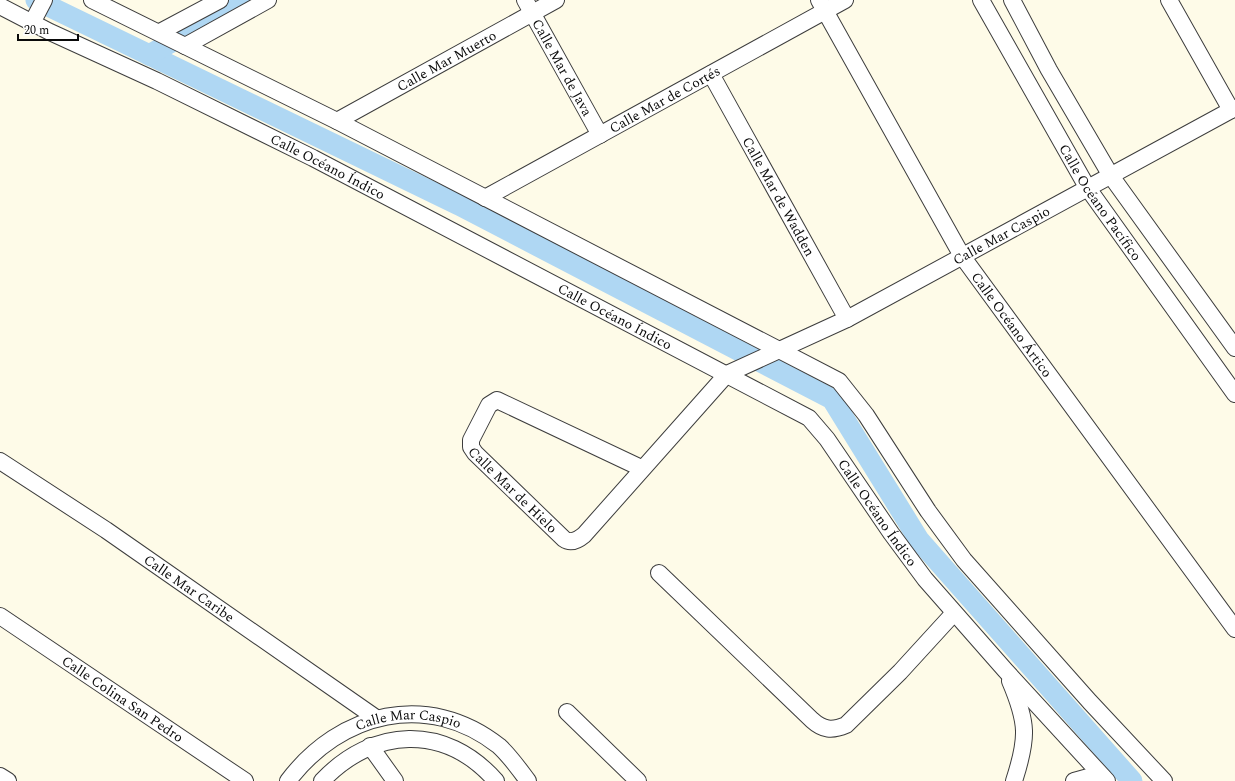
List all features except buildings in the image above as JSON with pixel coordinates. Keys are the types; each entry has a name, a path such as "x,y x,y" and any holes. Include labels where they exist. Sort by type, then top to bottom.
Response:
{"street":[{"path":"92,0 337,121 639,276 778,350 832,376 847,389 928,511 964,560 1090,702 1164,781"},
{"path":"161,33 220,0"},
{"path":"185,46 268,0"},
{"name":"Calle Mar Muerto","path":"337,121 529,6 556,0"},
{"name":"Calle Mar de Cortés","path":"485,198 712,74 822,6 845,0"},
{"name":"Calle Océano Pacífico","path":"982,0 1088,187 1235,394"},
{"name":"Calle Océano Pacífico","path":"1012,0 1049,70 1111,176 1235,348"},
{"path":"1169,0 1233,109"},
{"path":"32,23 42,4"},
{"name":"Calle Océano Índico","path":"0,6 32,23 157,81 312,158 730,373 809,418 819,427 891,533 954,613 1105,779"},
{"name":"Calle Mar de Java","path":"529,6 600,135"},
{"name":"Calle Océano Ártico","path":"822,6 962,256 1235,629"},
{"name":"Calle Mar de Wadden","path":"712,74 847,319"},
{"name":"Calle Mar Caspio","path":"730,373 847,319 1233,109"},
{"name":"Calle Mar de Hielo","path":"641,468 497,400 489,405 471,440 471,447 475,453 564,539 570,541 576,540 584,535 641,468 730,373"},
{"name":"Calle Mar Caribe","path":"0,461 106,530 376,718"},
{"path":"659,573 812,720 821,728 830,730 838,729 846,725 900,672 954,613"},
{"name":"Calle Colina San Pedro","path":"0,616 245,781"},
{"path":"1005,670 1019,703 1024,720 1023,752 1014,781"},
{"path":"567,712 638,781"},
{"name":"Calle Mar Caspio","path":"288,781 318,749 347,729 376,718 401,714 443,718 481,733 500,747 528,781"},
{"name":"Calle Mar Caspio","path":"322,781 334,768 353,755 370,746 400,738 435,742 473,760 482,766 496,781"},
{"path":"370,746 395,781"},
{"path":"0,776 8,781"},
{"path":"1074,781 1092,776 1105,779"}],"waterway":[{"path":"36,0 459,205 832,399 919,540 1132,781"},
{"path":"149,55 245,0"}]}
